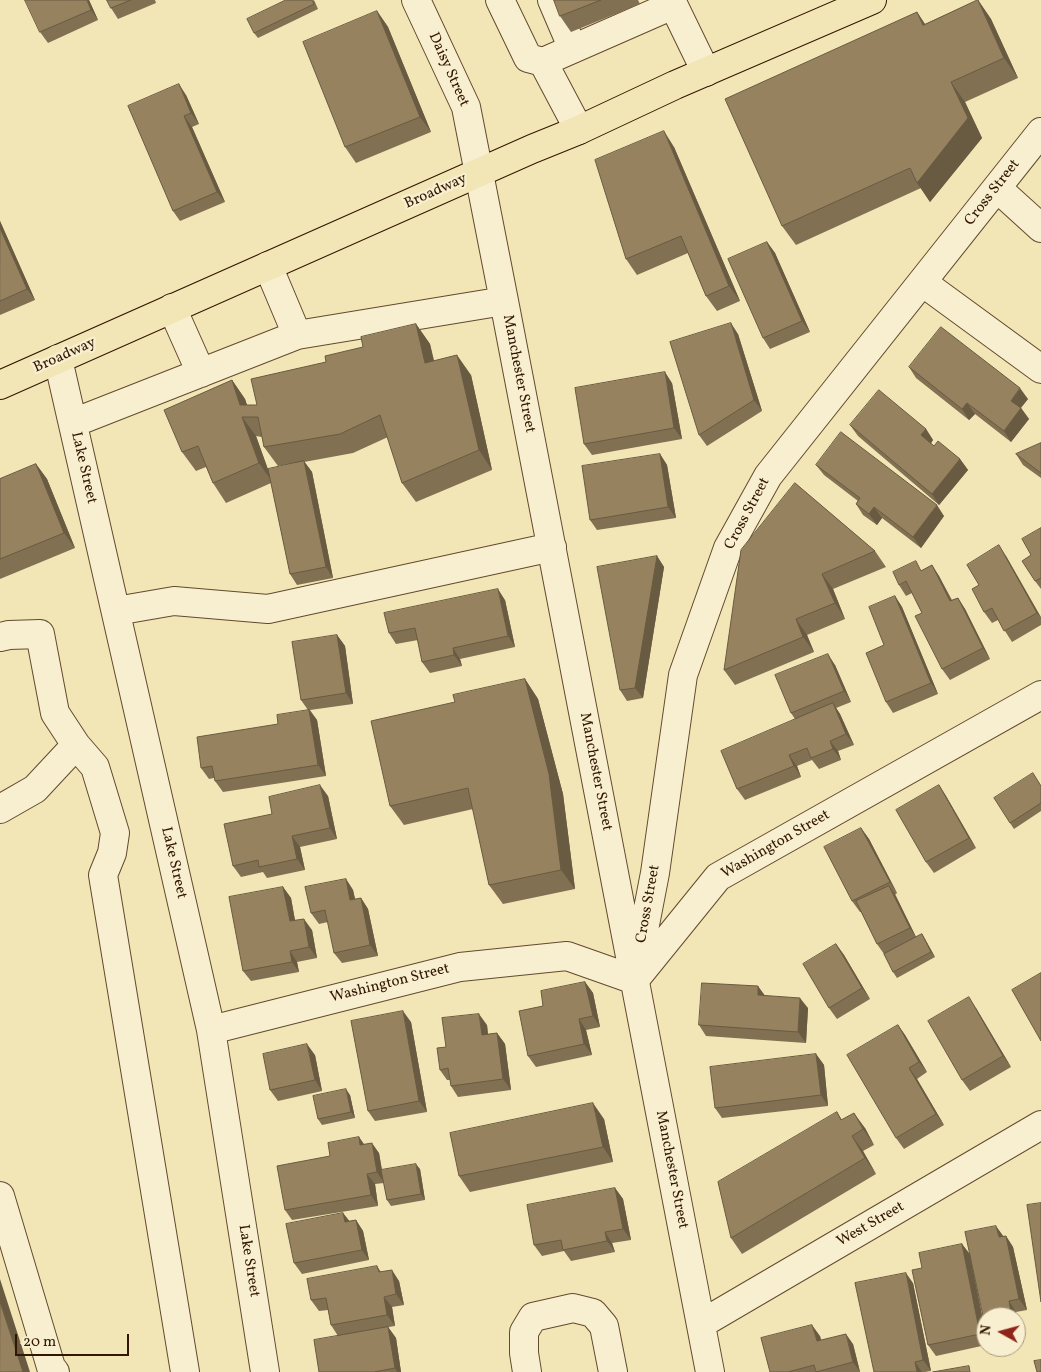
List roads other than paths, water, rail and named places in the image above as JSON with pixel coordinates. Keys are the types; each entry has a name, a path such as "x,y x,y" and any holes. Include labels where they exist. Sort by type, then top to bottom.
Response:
{"main road":[{"name":"Broadway","path":"0,385 872,0"}],"street":[{"name":"Daisy Street","path":"416,0 466,107 479,172"},
{"path":"500,0 528,58 543,62 672,2 706,72"},
{"path":"552,0 573,49"},
{"path":"543,62 579,130"},
{"name":"Cross Street","path":"635,980 656,873 683,675 728,548 768,476 1041,132"},
{"name":"Manchester Street","path":"479,172 710,1372"},
{"path":"997,188 1041,228"},
{"path":"268,266 296,335"},
{"path":"922,282 1041,370"},
{"path":"73,423 296,335 504,301"},
{"path":"172,308 201,373"},
{"name":"Lake Street","path":"58,359 211,1030 265,1372"},
{"path":"116,611 174,601 268,609 552,548"},
{"path":"0,637 40,634 56,713 76,745 96,767 115,833 112,853 103,875 185,1372"},
{"name":"Washington Street","path":"211,1030 460,967 567,956 635,980 718,878 1041,695"},
{"path":"0,809 35,789 76,745"},
{"name":"West Street","path":"701,1324 1041,1125"},
{"path":"0,1196 51,1367 55,1372"},
{"path":"527,1372 524,1353 524,1332 533,1317 573,1308 593,1313 604,1326 613,1372"}]}
